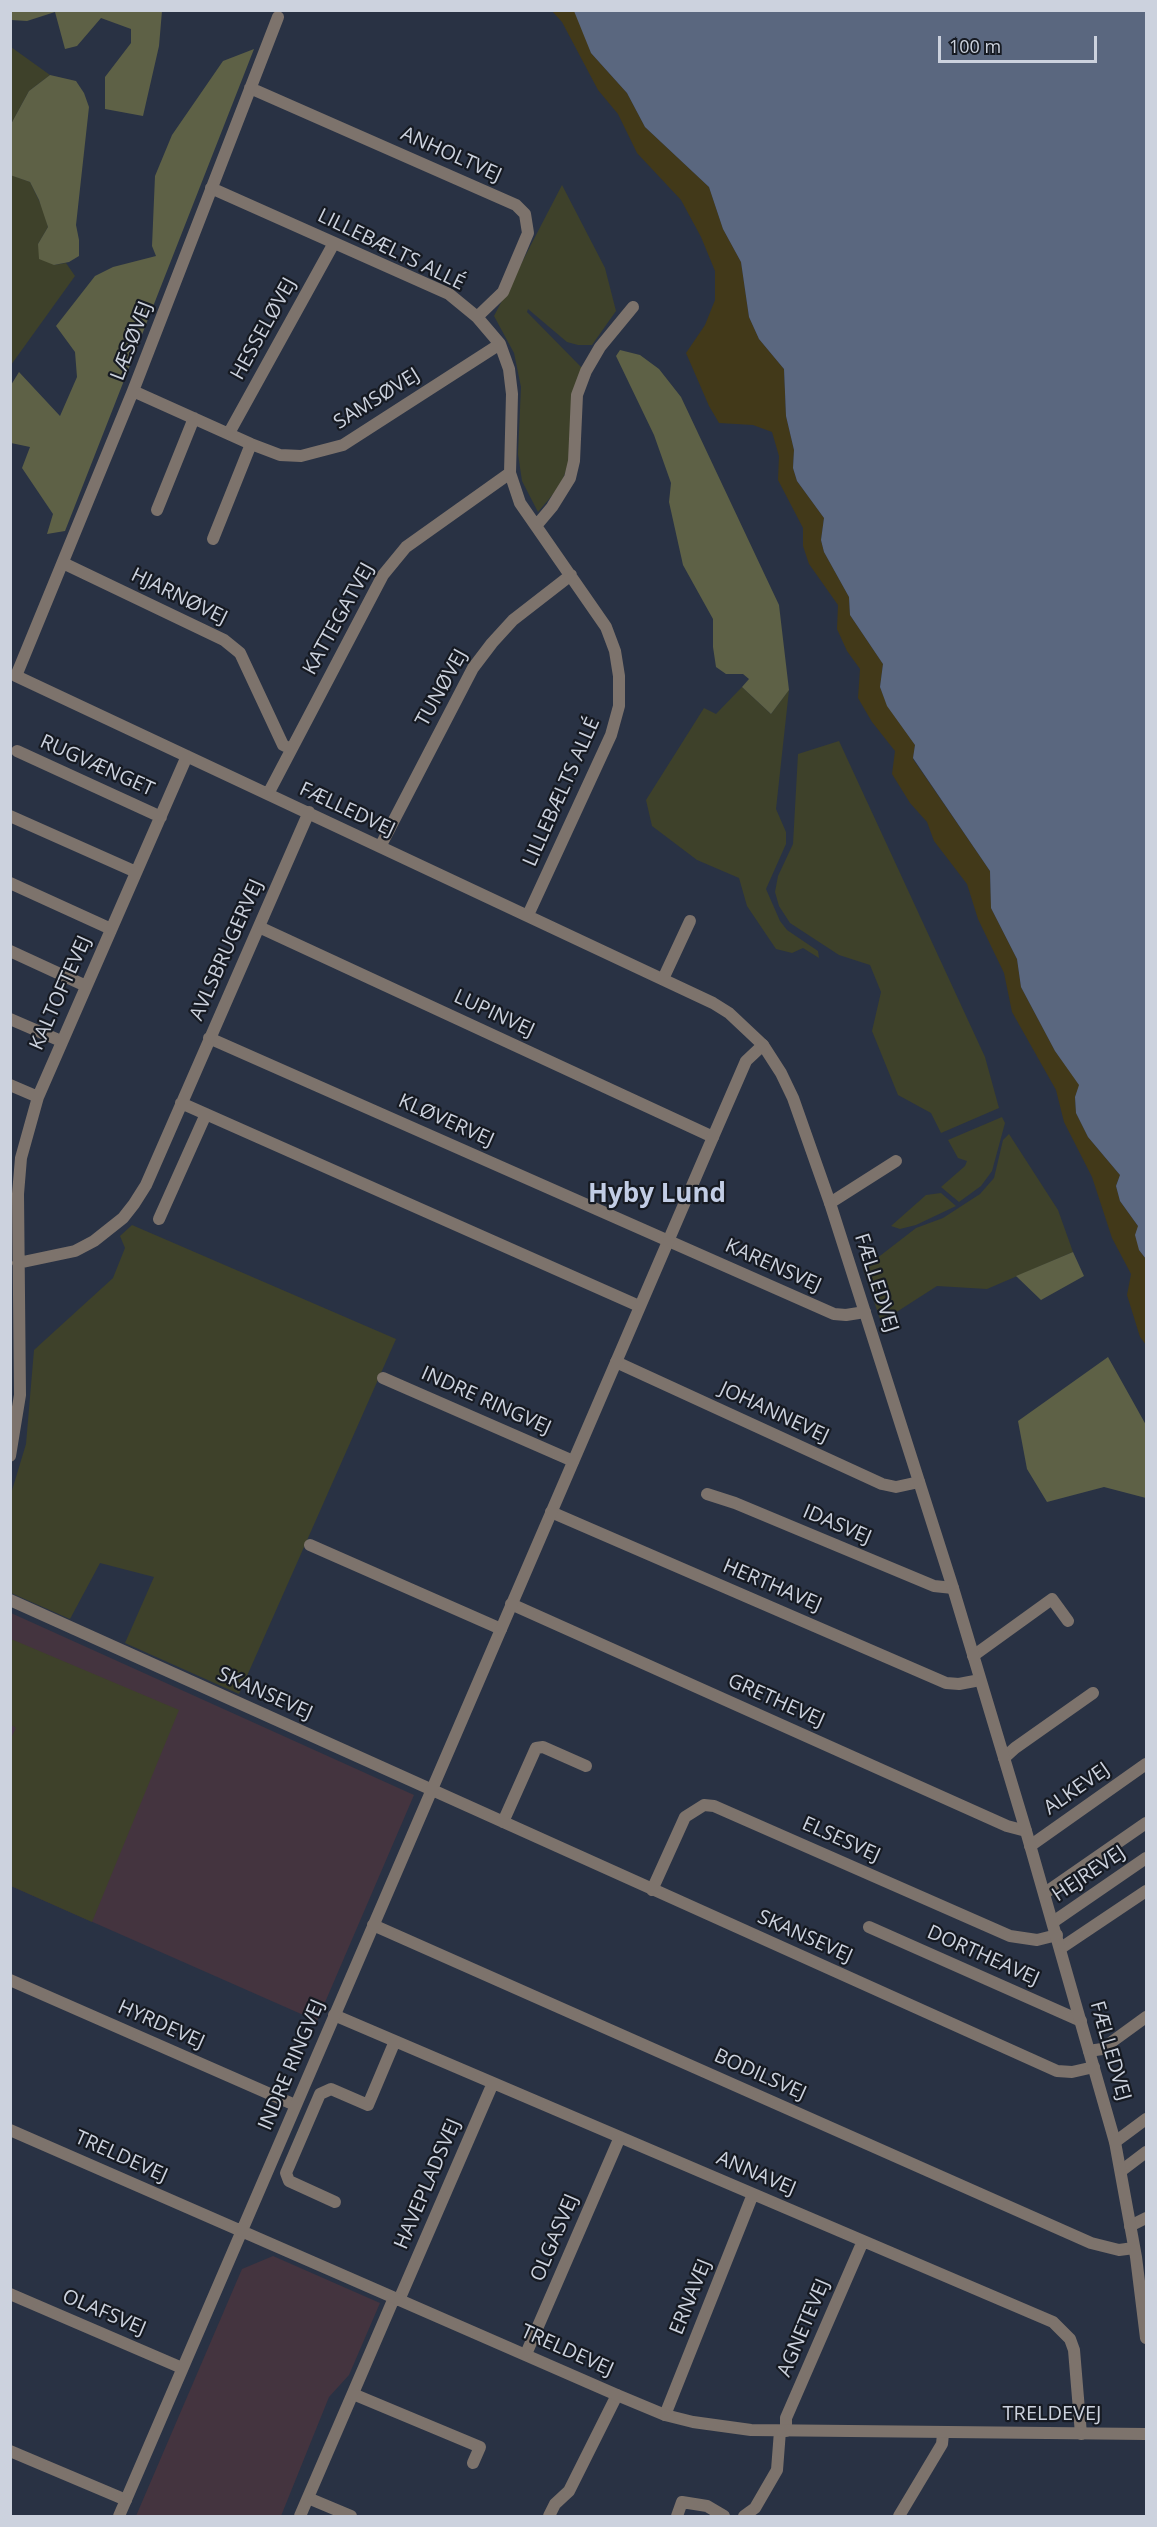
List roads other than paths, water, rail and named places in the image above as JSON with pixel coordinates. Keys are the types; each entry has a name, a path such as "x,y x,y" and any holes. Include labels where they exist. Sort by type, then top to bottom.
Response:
{"street":[{"name":"LÆSØVEJ","path":"16,676 133,391 278,17"},
{"name":"ANHOLTVEJ","path":"250,88 516,205 521,210 528,222 528,233 503,292 477,317"},
{"name":"LILLEBÆLTS ALLÉ","path":"211,188 449,294 477,317 500,345 509,369 512,394 510,473 520,503 606,627 615,651 619,676 619,706 611,735 528,915"},
{"name":"HESSELØVEJ","path":"229,433 334,243"},
{"path":"536,526 552,507 570,478 574,461 577,395 586,371 600,347 633,307"},
{"name":"SAMSØVEJ","path":"133,391 251,444 280,455 301,456 343,445 500,345"},
{"path":"157,510 194,418"},
{"path":"213,539 251,444"},
{"name":"KATTEGATVEJ","path":"268,794 383,575 406,547 510,473"},
{"name":"HJARNØVEJ","path":"63,563 224,640 240,653 283,745 291,749"},
{"name":"TUNØVEJ","path":"380,847 473,668 513,620 571,575"},
{"name":"FÆLLEDVEJ","path":"16,676 663,978 729,1013 763,1046 781,1073 793,1098 830,1203 953,1588 1045,1893 1115,2142 1130,2226 1139,2253 1146,2338"},
{"name":"RUGVÆNGET","path":"17,751 161,817"},
{"name":"KALTOFTEVEJ","path":"10,1456 20,1395 16,1157 61,1041 187,756"},
{"name":"AVLSBRUGERVEJ","path":"18,1263 75,1251 94,1241 123,1218 146,1185 309,812"},
{"path":"10,816 136,872"},
{"path":"10,883 111,929"},
{"path":"663,978 690,921"},
{"name":"LUPINVEJ","path":"259,927 713,1137"},
{"path":"10,951 86,986"},
{"path":"10,1018 61,1041"},
{"name":"KLØVERVEJ","path":"209,1038 668,1240"},
{"name":"INDRE RINGVEJ","path":"119,2517 746,1061 763,1046"},
{"path":"10,1085 38,1097"},
{"path":"181,1103 639,1306"},
{"path":"159,1219 206,1114"},
{"path":"830,1203 896,1161"},
{"name":"KARENSVEJ","path":"668,1240 834,1314 865,1312"},
{"name":"JOHANNEVEJ","path":"616,1362 882,1484 896,1486 919,1482"},
{"name":"INDRE RINGVEJ","path":"382,1378 573,1461"},
{"name":"IDASVEJ","path":"707,1494 735,1503 934,1586 953,1588"},
{"name":"HERTHAVEJ","path":"551,1512 946,1683 959,1684 980,1680"},
{"path":"310,1545 501,1629"},
{"path":"973,1656 1052,1599 1068,1621"},
{"name":"SKANSEVEJ","path":"10,1600 1057,2071 1072,2072 1094,2067"},
{"name":"GRETHEVEJ","path":"511,1604 1007,1826 1026,1831"},
{"path":"1004,1758 1093,1693"},
{"path":"503,1822 536,1748 543,1747 586,1766"},
{"name":"ALKEVEJ","path":"1030,1846 1146,1764"},
{"name":"ELSESVEJ","path":"652,1890 685,1817 704,1805 714,1806 1010,1936 1037,1940 1057,1935"},
{"path":"1045,1893 1146,1823"},
{"name":"HEJREVEJ","path":"1053,1922 1146,1858"},
{"path":"1061,1948 1146,1891"},
{"name":"BODILSVEJ","path":"373,1925 1091,2244 1139,2253"},
{"name":"DORTHEAVEJ","path":"869,1927 1081,2020"},
{"name":"HYRDEVEJ","path":"10,1980 296,2105"},
{"name":"ANNAVEJ","path":"334,2015 1053,2322 1062,2329 1074,2350 1081,2434"},
{"path":"1089,2051 1102,2049 1146,2017"},
{"path":"335,2202 289,2181 286,2173 320,2094 330,2089 368,2105 395,2041"},
{"name":"HAVEPLADSVEJ","path":"300,2517 493,2083"},
{"path":"1115,2142 1146,2119"},
{"name":"TRELDEVEJ","path":"10,2130 665,2415 722,2428 783,2431 1146,2434"},
{"name":"OLGASVEJ","path":"526,2354 620,2137"},
{"path":"1120,2171 1146,2152"},
{"name":"ERNAVEJ","path":"665,2415 753,2194"},
{"path":"1130,2226 1146,2218"},
{"name":"AGNETEVEJ","path":"744,2517 755,2508 777,2469 786,2418 863,2241"},
{"name":"OLAFSVEJ","path":"10,2294 182,2368"},
{"path":"353,2394 480,2447 473,2463"},
{"path":"549,2517 555,2504 569,2491 617,2395"},
{"path":"899,2517 942,2444 943,2434"},
{"path":"10,2451 126,2500"},
{"path":"308,2498 351,2517"},
{"path":"677,2517 682,2502 707,2506 724,2517"}],"water":[{"path":"574,11 1146,11 1146,1259 1139,1250 1135,1235 1138,1226 1120,1201 1116,1186 1120,1175 1088,1137 1076,1113 1075,1097 1079,1085 1055,1051 1021,987 1017,959 991,908 990,871 913,758 915,745 887,706 880,687 883,664 850,615 849,597 824,552 821,540 824,518 797,481 793,468 794,450 786,416 784,369 759,339 749,317 741,262 723,229 709,187 645,127 627,93 591,53"}],"district":[{"name":"Hyby Lund","path":"657,1195"}]}
